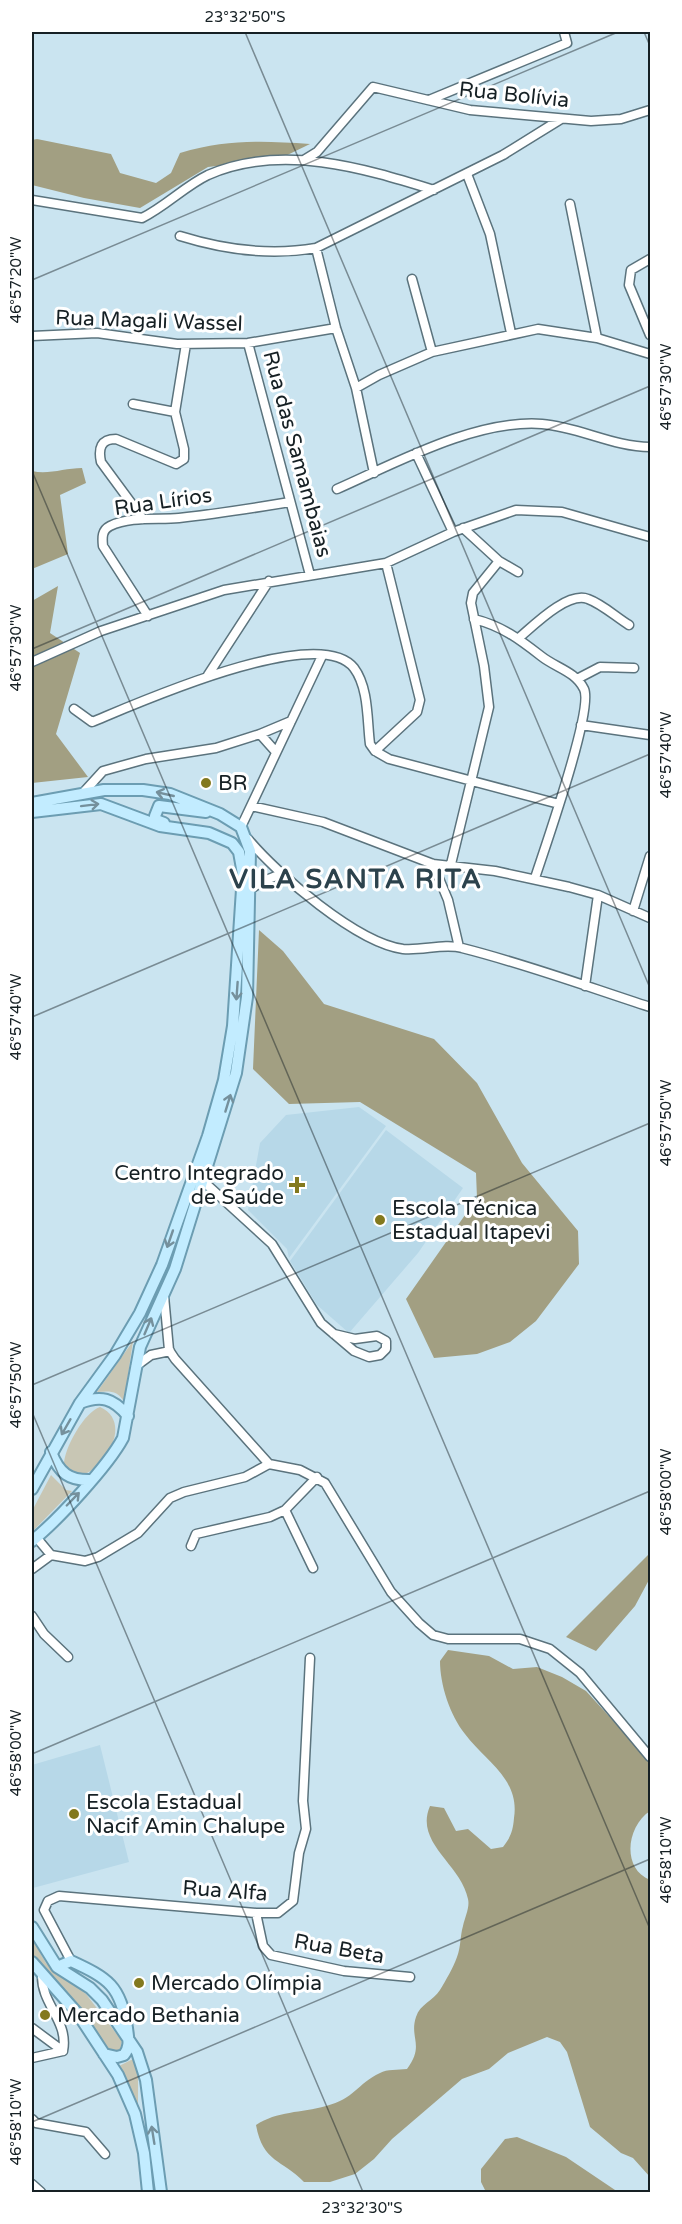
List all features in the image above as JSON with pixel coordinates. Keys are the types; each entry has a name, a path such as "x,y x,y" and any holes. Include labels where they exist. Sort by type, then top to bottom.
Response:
{"main road":[{"path":"32,803 122,789 170,794 212,812 243,831 250,851 251,889 247,997 242,1040 230,1101 202,1181 176,1269 149,1323 136,1366 128,1416 117,1450 34,1539"},
{"path":"32,812 101,804 118,808 160,825 209,833 232,843 242,860 236,998 224,1080 208,1137 162,1265 129,1333 80,1403 32,1489"},
{"path":"189,831 158,822 155,816 156,810 165,806 195,812 212,812"},
{"path":"80,1403 102,1397 114,1401 128,1416"},
{"path":"51,1452 61,1472 73,1479 92,1479"},
{"path":"32,1927 57,1967 102,2000 142,2062 161,2193"},
{"path":"57,1967 71,1961 103,1979 118,1993 124,2009 129,2041 124,2055 117,2057 104,2054"},
{"path":"32,1962 78,2014 118,2075 135,2114 144,2153 148,2193"},
{"path":"76,1979 103,1979"}],"street":[{"path":"429,101 567,43 564,32"},
{"name":"Rua Bolívia","path":"304,160 317,152 373,87 470,110 591,122 621,119 651,110"},
{"path":"180,236 257,252 287,253 316,248 467,174 561,118"},
{"path":"32,200 142,218 207,176 255,163 304,160 316,160 397,178 434,190"},
{"path":"467,174 490,234 511,333"},
{"path":"570,204 597,338"},
{"path":"316,248 336,328 356,388 374,473"},
{"path":"651,259 631,270 628,285 651,335"},
{"path":"412,279 432,352"},
{"name":"Rua Magali Wassel","path":"32,336 97,333 186,344 248,343 336,328"},
{"path":"356,388 388,370 432,352 511,333 551,330 597,338 651,354"},
{"name":"Rua das Samambaias","path":"248,343 310,575"},
{"path":"143,519 101,462 99,452 102,443 108,439 116,439 176,464 184,459 185,454 175,412 186,344"},
{"path":"133,404 175,412"},
{"path":"337,489 416,453 458,438 540,424 651,447"},
{"path":"416,453 453,531"},
{"name":"Rua Lírios","path":"148,616 130,583 103,546 102,536 105,529 112,525 143,519 200,515 290,502"},
{"path":"32,662 101,631 225,590 386,563 453,531 516,510 536,509 562,512 651,537"},
{"path":"463,528 499,561 518,572"},
{"path":"451,864 489,707 484,666 471,603 473,593 499,561"},
{"path":"375,751 417,712 420,700 386,563"},
{"path":"208,675 268,581"},
{"path":"520,638 551,611 577,597 588,598 628,625"},
{"path":"474,620 501,628 520,638 542,657 578,679 586,695 581,725 559,804 535,878"},
{"path":"322,656 251,806 243,831 282,874 332,912 382,944 403,949 459,947 651,1007"},
{"path":"74,709 92,722 208,675 265,662 322,656 345,661 355,669 362,682 370,744 375,751 389,759 559,804"},
{"path":"578,679 600,667 634,668"},
{"path":"82,794 103,771 146,759 216,748 291,721"},
{"path":"581,725 651,735"},
{"path":"260,734 276,752"},
{"path":"251,806 323,822 433,864 451,864 535,878 598,895 651,918"},
{"path":"633,911 651,856"},
{"path":"433,864 448,900 459,947"},
{"path":"251,889 261,882 282,874"},
{"path":"585,986 598,895"},
{"path":"202,1181 272,1244 308,1304 334,1334 354,1351 369,1357 380,1355 386,1349 386,1341 377,1336 355,1339 334,1334"},
{"path":"164,1296 170,1351 268,1464 300,1470 316,1477 333,1493 392,1592 419,1623 434,1635 448,1639 520,1640 550,1649 580,1673 651,1757"},
{"path":"136,1366 151,1355 170,1351"},
{"path":"34,1539 51,1555 85,1561 98,1557 138,1533 170,1498 184,1492 245,1477 268,1464"},
{"path":"191,1546 196,1534 253,1523 285,1510 316,1477"},
{"path":"285,1510 313,1568"},
{"path":"32,1569 51,1555"},
{"path":"32,1616 44,1634 68,1657"},
{"name":"Rua Alfa","path":"71,1961 44,1910 48,1901 59,1896 256,1913 278,1913 293,1901 299,1853 306,1829 303,1801 310,1658"},
{"name":"Rua Beta","path":"256,1913 263,1946 271,1955 344,1971 410,1977"},
{"path":"42,1975 42,1986 66,2037 63,2050"},
{"path":"32,2028 63,2050"},
{"path":"32,2058 63,2050"},
{"path":"33,2123 86,2132 105,2154"},
{"path":"32,2184 41,2193"}],"shaded area":[{"path":"37,139 111,154 120,173 156,183 171,173 180,153 197,148 245,142 310,144 279,159 208,167 140,208 84,198 32,185 32,140"},
{"path":"82,468 86,483 60,495 68,554 32,569 32,471"},
{"path":"58,586 50,633 80,653 56,734 88,777 32,783 32,601"},
{"path":"259,930 283,951 324,1004 434,1039 477,1083 522,1163 578,1231 579,1264 536,1321 510,1342 477,1354 434,1358 406,1299 477,1198 476,1173 360,1102 289,1104 253,1069"},
{"name":"Centro Integrado de Saúde","path":"359,1107 386,1126 289,1258 287,1249 248,1210 260,1143 286,1115"},
{"name":"Escola Técnica Estadual Itapevi","path":"386,1130 463,1188 418,1253 349,1333 317,1305 290,1261"},
{"path":"133,1341 124,1402 116,1393 97,1392"},
{"path":"100,1407 110,1414 115,1423 112,1445 106,1456 90,1472 81,1475 74,1474 64,1468 70,1443 87,1416"},
{"path":"51,1475 66,1490 72,1491 32,1532 32,1511"},
{"path":"650,1553 650,1578 635,1606 596,1651 566,1637"},
{"path":"448,1650 489,1656 513,1669 537,1667 562,1677 586,1691 650,1761 650,1811 636,1826 630,1847 635,1866 650,1880 650,2177 633,2158 621,2153 590,2127 567,2052 560,2042 547,2037 508,2053 489,2069 462,2079 355,2174 330,2182 304,2182 268,2154 259,2137 256,2125 264,2120 335,2103 372,2077 389,2070 407,2069 412,2061 416,2048 414,2024 416,2017 420,2009 440,1990 454,1965 468,1905 464,1886 440,1853 428,1831 427,1819 430,1806 444,1808 456,1831 468,1829 491,1849 503,1847 511,1833 514,1822 512,1792 500,1772 473,1744 460,1726 447,1699 440,1661"},
{"name":"Escola Estadual Nacif Amin Chalupe","path":"100,1745 129,1862 33,1888 32,1765"},
{"path":"32,1939 46,1963 86,1994 122,2041 120,2051 109,2050 62,1988 32,1957"},
{"path":"133,2059 138,2075 138,2108 119,2066"},
{"path":"517,2137 566,2157 618,2192 486,2192 481,2182 481,2169 505,2139"}],"place":[{"name":"BR","path":"206,783"},
{"name":"Centro Integrado de Saúde","path":"297,1185"},
{"name":"Escola Técnica Estadual Itapevi","path":"380,1220"},
{"name":"Escola Estadual Nacif Amin Chalupe","path":"74,1814"},
{"name":"Mercado Olímpia","path":"139,1983"},
{"name":"Mercado Bethania","path":"45,2015"}],"district":[{"name":"VILA SANTA RITA","path":"356,879"}]}
